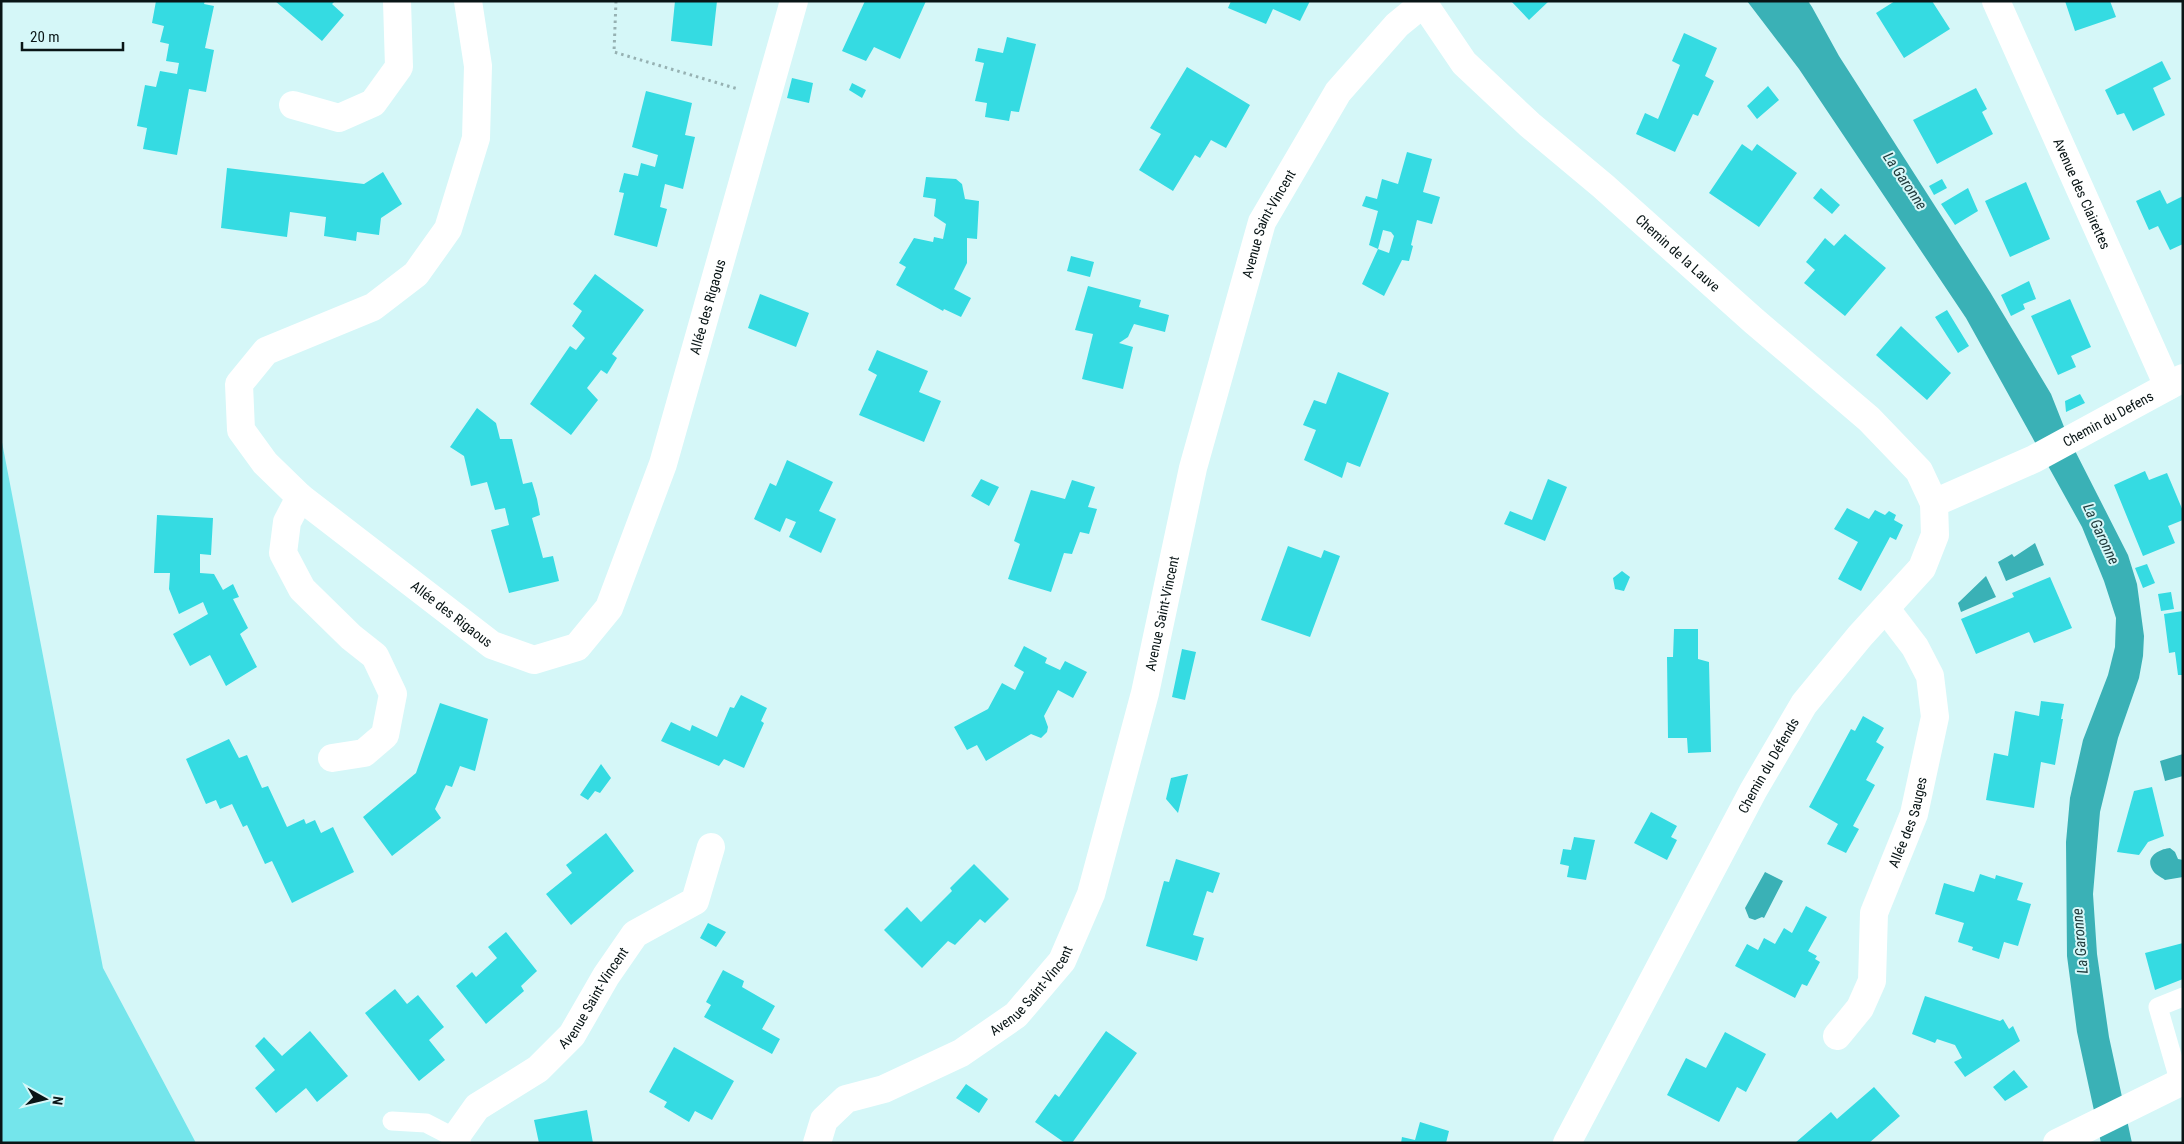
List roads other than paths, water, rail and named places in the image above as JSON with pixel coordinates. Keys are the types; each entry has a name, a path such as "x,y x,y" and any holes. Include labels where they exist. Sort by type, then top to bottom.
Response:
{"street":[{"path":"293,105 339,118 373,103 399,67 398,1"},
{"name":"Allée des Rigaous","path":"468,1 478,66 476,138 448,229 416,274 373,307 266,351 239,384 242,430 265,463 300,497 492,646 534,660 577,647 609,608 663,464 765,96 794,1"},
{"name":"Avenue des Clairettes","path":"1996,1 2175,382"},
{"name":"Chemin de la Lauve","path":"1423,2 1464,64 1530,125 1603,186 1869,420 1919,471 1934,503"},
{"name":"Avenue Saint-Vincent","path":"817,1143 824,1120 846,1099 884,1089 961,1053 1016,1015 1062,961 1091,894 1145,693 1194,468 1262,222 1338,92 1397,25 1423,2"},
{"name":"Chemin du Defens","path":"1934,503 2034,459 2175,382"},
{"path":"300,497 287,522 283,553 302,589 351,637 375,656 394,694 386,735 364,753 332,758"},
{"name":"Chemin du Défends","path":"1567,1143 1748,800 1804,704 1860,636 1922,568 1935,535 1934,503"},
{"name":"Allée des Sauges","path":"1837,1036 1860,1008 1872,981 1874,913 1914,814 1935,717 1930,676 1915,647 1886,609"},
{"name":"Avenue Saint-Vincent","path":"456,1140 477,1107 538,1069 572,1035 606,976 635,934 695,901 711,846"},
{"path":"2058,1143 2181,1082"}],"lane":[{"path":"2181,1082 2158,1007 2183,997"},
{"name":"Avenue Saint-Vincent","path":"392,1121 426,1123 456,1140"}],"water":[{"name":"La Garonne","path":"1747,1 1808,1 1839,56 1990,292 2051,394 2068,437 2128,555 2137,584 2144,636 2143,656 2139,678 2118,738 2100,812 2093,894 2097,954 2109,1037 2132,1143 2101,1143 2077,1032 2067,956 2066,842 2070,798 2083,740 2108,675 2115,647 2116,618 2104,581 2082,527 1966,318 1799,69"},
{"path":"2035,543 2044,565 2006,581 1998,562 2012,554 2014,557"},
{"path":"1986,576 1996,597 1961,612 1958,603"},
{"path":"2183,754 2183,776 2165,781 2160,761"},
{"path":"2170,848 2175,852 2178,859 2183,860 2183,877 2165,880 2153,871 2150,860 2158,852"},
{"path":"1765,872 1783,881 1764,918 1755,920 1749,918 1745,908"}]}
